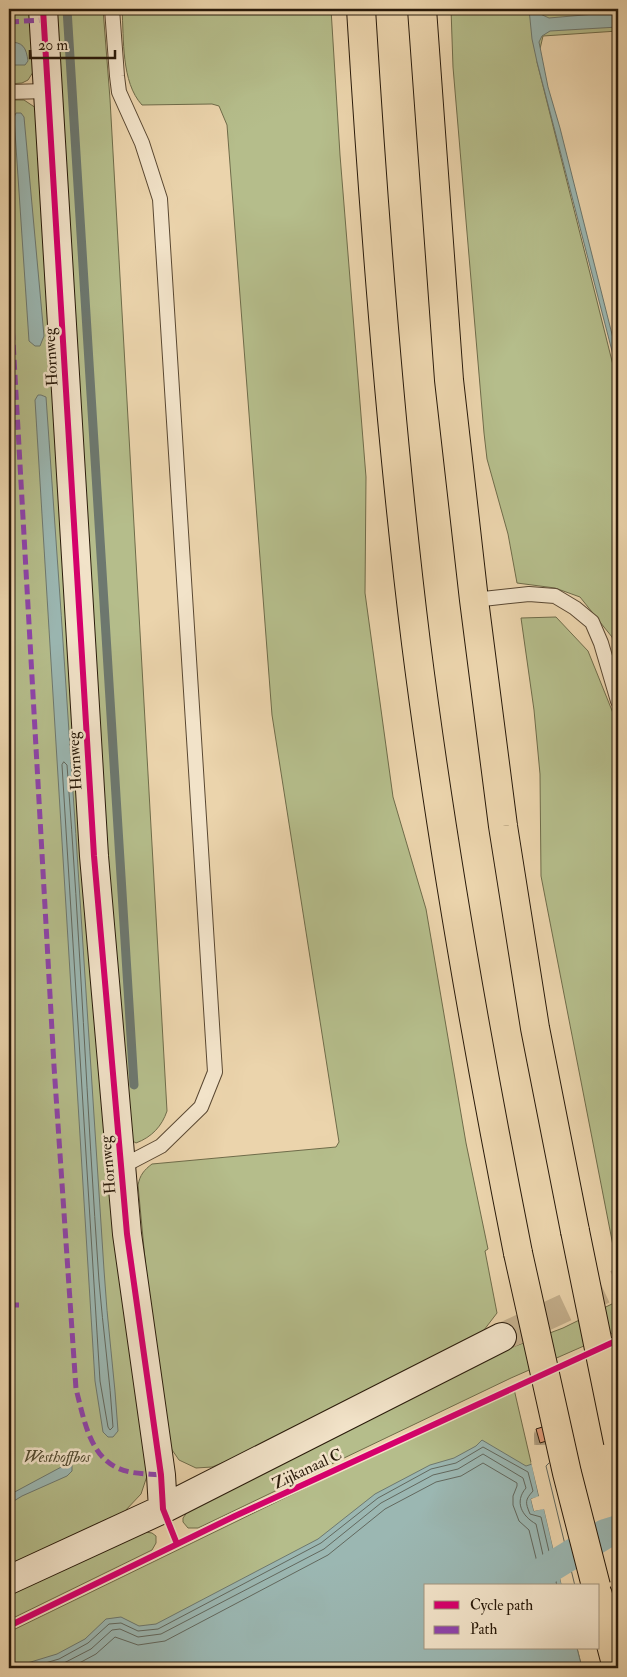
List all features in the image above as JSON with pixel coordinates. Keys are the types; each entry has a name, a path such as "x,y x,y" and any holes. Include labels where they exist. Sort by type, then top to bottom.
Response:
{"highway":[{"path":"361,9 370,152 391,409 416,641 441,821 481,1064 518,1253 567,1473 595,1584"},
{"path":"422,9 449,380 474,600 503,826 535,1028 618,1442"},
{"path":"600,1604 617,1668"}],"street":[{"name":"Hornweg","path":"43,9 94,856 127,1234 160,1466 163,1509"},
{"name":"Zijkanaal C","path":"9,1580 163,1509 502,1337"}],"lane":[{"path":"112,9 119,92 142,143 160,198 215,1072 201,1107 161,1146 121,1167"},
{"path":"9,92 48,90"},
{"path":"474,600 528,594 554,596 575,608 592,622 601,642 618,701"}],"green space":[{"path":"9,9 33,9 35,69 28,80 22,83 9,84"},
{"path":"56,9 103,9 110,99 167,1111 156,1130 147,1138 136,1143 131,1140 110,901"},
{"path":"122,9 331,9 340,155 366,477 365,593 393,797 426,909 466,1143 488,1249 485,1251 497,1313 479,1334 232,1459 212,1467 196,1468 179,1460 168,1444 155,1365 138,1185 140,1178 152,1164 336,1147 339,1142 272,715 227,125 219,106 212,104 142,105 130,85 127,72"},
{"path":"451,9 539,9 542,28 541,9 618,9 618,31 543,36 537,62 618,385 618,660 612,637 580,597 555,588 517,583 508,534 487,459 484,433 453,67"},
{"name":"Westhoffbos","path":"9,100 24,100 36,108 148,1473 141,1494 124,1512 9,1567"},
{"path":"556,617 588,651 613,713 618,732 618,1260 616,1261 541,876 540,774 534,710 521,618"},
{"path":"618,1301 618,1331 511,1378 198,1528 188,1528 183,1522 183,1518 188,1511 505,1350 563,1328"},
{"path":"514,1389 539,1497 531,1499 534,1511 544,1508 562,1584 424,1584 424,1650 578,1650 582,1668 9,1668 9,1632"},
{"path":"145,1532 156,1536 156,1543 152,1550 9,1620 9,1594"}],"water":[{"path":"529,9 536,9 536,12 549,18 618,12 618,27 550,31 542,36 539,42 548,87 618,358 618,374 537,62 532,39"},
{"path":"9,42 18,43 23,46 28,61 25,65 9,65"},
{"path":"16,113 21,113 24,117 44,336 40,346 35,346 29,341 14,117"},
{"path":"38,395 46,397 105,1290 118,1431 113,1437 108,1437 103,1432 95,1381 35,400"},
{"path":"482,1440 526,1466 532,1464 539,1497 531,1499 534,1511 544,1508 562,1584 424,1584 424,1650 578,1650 582,1668 11,1668 57,1654 85,1639 106,1619 121,1617 139,1626 156,1624 318,1539 375,1494 430,1465 454,1458 476,1446"},
{"path":"65,1465 72,1465 72,1471 67,1476 22,1496 9,1504 9,1495"}],"pier":[{"path":"618,1435 618,1668 588,1668 584,1650 600,1650 600,1584 568,1584 538,1458"},
{"path":"531,1462 534,1463 542,1497 534,1501 536,1508 546,1507 565,1584 562,1584 544,1509 534,1511 531,1499 539,1496"}],"building":[{"path":"552,1424 556,1438 540,1443 536,1429"}],"waterway":[{"path":"67,9 134,1085"},
{"name":"Zijkanaal C","path":"523,1584 605,1534 618,1530"}],"tunnel":[{"path":"502,1337 618,1283"}],"marked path":[{"path":"9,22 43,20"},
{"path":"9,270 54,1066 76,1389 91,1440 106,1460 130,1472 161,1475"},
{"path":"9,1305 23,1305"}],"cycle path":[{"path":"43,9 94,856 127,1234 161,1475 163,1509 177,1544"},
{"path":"9,1626 235,1516 618,1340"}]}
